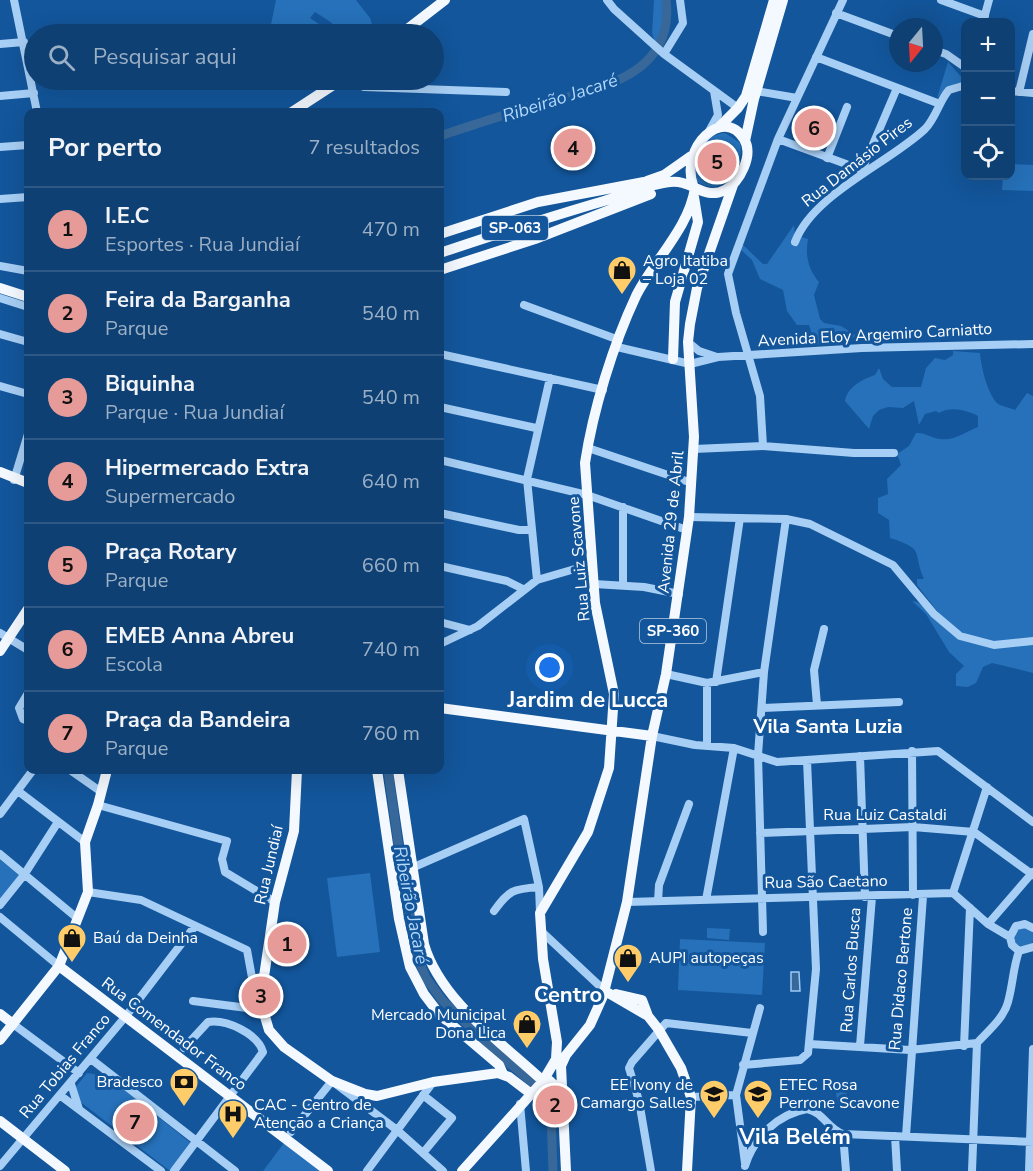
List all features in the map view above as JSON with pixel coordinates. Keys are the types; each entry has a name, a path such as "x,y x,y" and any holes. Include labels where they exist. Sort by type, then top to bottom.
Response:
{"main road":[{"path":"414,24 446,0"},
{"name":"SP-063","path":"591,204 664,175 691,156 698,142 738,108 749,88 774,0"},
{"path":"733,184 746,160 745,141 756,92 783,0"},
{"path":"298,108 327,90"},
{"path":"713,131 733,130 745,141"},
{"path":"673,359 674,318 678,288 698,222 689,171 691,156"},
{"path":"444,233 538,202 644,182"},
{"path":"444,269 535,238 680,182"},
{"name":"SP-063","path":"444,252 660,184 680,182 694,190 712,194 733,184"},
{"name":"Avenida 29 de Abril","path":"562,1093 561,1066 570,1050 590,1025 605,991 627,902 652,736 666,674 679,594 689,517 689,482 694,448 688,342 690,324 697,288 733,184"},
{"name":"Rua Luiz Scavone","path":"540,913 588,832 609,768 614,694 594,584 585,463 588,448 603,390 637,296 686,217 694,190"},
{"path":"0,288 24,296"},
{"path":"674,318 684,314 690,324"},
{"path":"0,472 14,480 24,482"},
{"path":"0,651 5,635 24,614"},
{"path":"444,708 652,736"},
{"path":"0,1040 59,966 78,918 88,892 85,842 98,805 105,774"},
{"name":"Rua Jundiaí","path":"297,774 294,831 267,944 263,1005 269,1030 276,1040 332,1081 377,1096 466,1076 503,1074"},
{"path":"378,774 399,919 410,967 424,994 440,1015 499,1065 503,1074 536,1087 550,1081 562,1093"},
{"path":"399,774 424,944 435,972 447,990 536,1087"},
{"path":"462,1171 536,1087 556,1059 557,1042 548,994 540,913"},
{"name":"Rua Comendador Franco","path":"59,966 328,1171"},
{"path":"605,991 642,1000 643,1011 659,1030 681,1068 691,1097 687,1171"},
{"path":"0,1014 13,1024"},
{"path":"557,1042 560,1047 570,1050"},
{"name":"SP-360","path":"562,1093 566,1171"},
{"path":"0,1121 65,1171"}],"street":[{"path":"0,44 24,42 14,0"},
{"path":"607,0 659,49 738,108"},
{"path":"659,49 683,23 680,0"},
{"path":"762,446 760,396 728,274 778,139 843,0"},
{"path":"941,0 982,18"},
{"path":"984,18 990,0"},
{"path":"836,13 889,33"},
{"path":"1033,34 1015,91 1033,93"},
{"path":"943,53 961,64"},
{"path":"816,57 940,104"},
{"name":"Rua Damásio Pires","path":"795,242 804,222 864,171 925,129 949,90 961,86"},
{"path":"778,139 864,171 897,88"},
{"path":"33,90 36,108"},
{"path":"444,90 506,92"},
{"path":"713,131 718,115 714,91"},
{"path":"756,92 797,98"},
{"path":"0,96 34,93"},
{"path":"827,158 847,107"},
{"path":"0,147 24,145"},
{"path":"0,199 24,197"},
{"path":"0,266 24,270"},
{"path":"0,298 24,306"},
{"path":"524,305 618,344 690,364 718,357"},
{"path":"0,334 24,341"},
{"path":"688,342 699,351 718,357"},
{"name":"Avenida Eloy Argemiro Carniatto","path":"718,357 862,348 1033,344"},
{"path":"444,355 603,390"},
{"path":"537,580 527,479 536,428 550,378"},
{"path":"0,386 24,393"},
{"path":"444,408 536,428"},
{"path":"694,448 762,446 854,453 894,453"},
{"path":"14,480 24,447"},
{"path":"588,448 689,482"},
{"path":"444,461 587,495 687,530"},
{"path":"622,507 623,585"},
{"path":"444,514 519,531 532,530"},
{"path":"689,517 786,519 810,524 893,565 934,614 960,636 994,645 1033,641"},
{"path":"707,746 711,683 740,518"},
{"path":"763,932 758,755 764,672 786,519"},
{"path":"444,642 470,630 537,580 592,564"},
{"path":"444,567 507,581 523,589"},
{"path":"594,584 623,585 679,594"},
{"path":"444,623 470,630"},
{"path":"817,705 814,670 824,629"},
{"path":"5,635 24,647"},
{"path":"666,674 711,683 764,672"},
{"path":"24,700 19,708 24,719"},
{"path":"763,708 899,702"},
{"path":"652,736 707,746 734,748 777,762 938,751 1033,822"},
{"path":"705,900 734,748"},
{"path":"912,751 913,895"},
{"name":"Rua Carlos Busca","path":"860,756 868,897 860,1046"},
{"path":"743,1065 806,1058 809,1044 816,969 807,760"},
{"path":"0,814 30,774"},
{"path":"76,774 100,791"},
{"path":"987,787 953,893 988,924 1010,937"},
{"path":"18,791 85,842"},
{"path":"658,901 659,885 689,804"},
{"path":"98,805 227,841 222,859 225,872 276,902"},
{"path":"414,867 524,819 539,887 540,913"},
{"path":"0,904 24,875 58,822"},
{"name":"Rua Luiz Castaldi","path":"760,833 913,827 974,832"},
{"path":"974,832 1032,874 988,924"},
{"path":"0,854 78,918"},
{"path":"494,911 507,894 516,889 539,887"},
{"path":"88,892 141,900 247,950 255,994 263,1005"},
{"name":"Rua São Caetano","path":"627,902 923,896 953,893"},
{"name":"Rua Didaco Bertone","path":"906,1136 910,1050 923,896"},
{"path":"964,1046 970,908"},
{"name":"Rua Comendador Franco","path":"1,920 59,966"},
{"path":"1019,951 1012,945 1010,937 1016,926 1025,924 1033,928"},
{"name":"Rua Tobias Franco","path":"0,1166 71,1084 195,926"},
{"path":"542,932 605,991"},
{"path":"1019,951 1033,948"},
{"path":"809,1044 910,1050 964,1046 977,1042 1003,1014 1008,1003 1013,968 1019,951"},
{"path":"193,1001 263,1005"},
{"path":"745,1168 736,1095 760,1008"},
{"path":"174,1171 263,1053 261,1045 242,1030 214,1021 208,1022 184,1048"},
{"path":"651,1171 639,1101 630,1068 632,1062 666,1023 752,1033"},
{"path":"13,1024 81,1071 105,1069"},
{"path":"972,1171 977,1042"},
{"path":"1029,1171 1033,1049"},
{"path":"91,1059 235,1171"},
{"path":"291,1132 332,1081 398,1130 443,1171"},
{"path":"367,1171 433,1082"},
{"path":"71,1084 79,1110"},
{"path":"423,1095 452,1118 423,1153"},
{"path":"691,1097 736,1095"},
{"path":"61,1096 161,1171"},
{"path":"520,1104 526,1171"},
{"path":"745,1168 756,1143 774,1123 801,1110 813,1110 835,1131 843,1134 1031,1141"},
{"path":"843,1134 846,1171"},
{"path":"895,1136 897,1171"}],"shaded area":[{"path":"276,0 356,0 372,24 332,24 315,12 310,18 319,24 271,24"},
{"path":"654,0 670,0 666,29 655,42 652,33"},
{"path":"948,62 961,77 961,85 943,92 937,98"},
{"path":"725,133 740,143 739,162 730,178 723,184 706,186 697,181 696,165 699,150 709,139"},
{"path":"1015,164 1033,165 1033,191 1002,190 1003,180 1015,180"},
{"path":"794,225 795,235 808,239 808,262 819,282 814,295 820,319 824,323 841,326 857,336 837,343 815,344 809,325 797,325 787,311 783,290 760,279 752,260 741,250 742,244 763,264 767,264"},
{"path":"953,351 980,353 987,385 1000,405 1015,410 1027,393 1033,396 1033,673 992,663 983,667 976,683 968,687 956,686 956,674 964,666 949,652 926,614 912,601 941,616 917,585 917,579 924,579 916,552 909,545 890,538 889,520 878,513 878,498 888,494 887,479 901,465 897,454 909,446 916,433 940,439 955,437 978,427 978,416 958,410 939,413 936,411 925,414 919,425 914,401 903,408 888,407 879,410 873,416 869,429 845,401 852,388 875,375 879,368 883,379 892,387 921,387 926,368 935,358 945,360 953,355"},
{"path":"0,860 20,875 0,900"},
{"path":"370,873 380,952 337,957 327,878"},
{"path":"278,927 297,928 295,962 276,961"},
{"path":"1024,927 1031,930 1034,937 1031,944 1024,947 1017,944 1014,937 1017,930"},
{"path":"707,928 730,929 729,940 707,938"},
{"path":"680,939 765,943 762,995 678,990"},
{"path":"791,972 799,972 800,991 791,991"},
{"path":"87,1073 107,1076 192,1144 170,1171 78,1100 75,1088"},
{"path":"546,1085 556,1091 559,1112 555,1114 542,1090"},
{"path":"845,1085 848,1102 838,1104 835,1087"},
{"path":"284,1143 322,1171 263,1171"}],"waterway":[{"name":"Ribeirão Jacaré","path":"444,135 624,78 643,65 657,48 665,27 666,0"},
{"name":"Ribeirão Jacaré","path":"389,774 403,878 418,959 426,978 442,1000 534,1084 545,1098 551,1114 553,1171"}],"place":[{"name":"EMEB Anna Abreu","path":"814,128"},
{"name":"Hipermercado Extra","path":"573,148"},
{"name":"Praça Rotary","path":"717,162"},
{"name":"Agro Itatiba – Loja 02","path":"622,296"},
{"name":"I.E.C","path":"287,944"},
{"name":"Baú da Deinha","path":"72,964"},
{"name":"AUPI autopeças","path":"628,984"},
{"name":"Biquinha","path":"261,996"},
{"name":"Mercado Municipal Dona Lica","path":"527,1050"},
{"name":"Feira da Barganha","path":"555,1105"},
{"name":"Bradesco","path":"184,1108"},
{"name":"EE Ivony de Camargo Salles","path":"714,1120"},
{"name":"ETEC Rosa Perrone Scavone","path":"758,1120"},
{"name":"Praça da Bandeira","path":"135,1122"},
{"name":"CAC - Centro de Atenção a Criança","path":"233,1140"}],"district":[{"name":"Jardim de Lucca","path":"588,700"},
{"name":"Vila Santa Luzia","path":"828,726"},
{"name":"Centro","path":"568,995"},
{"name":"Vila Belém","path":"795,1137"}]}
